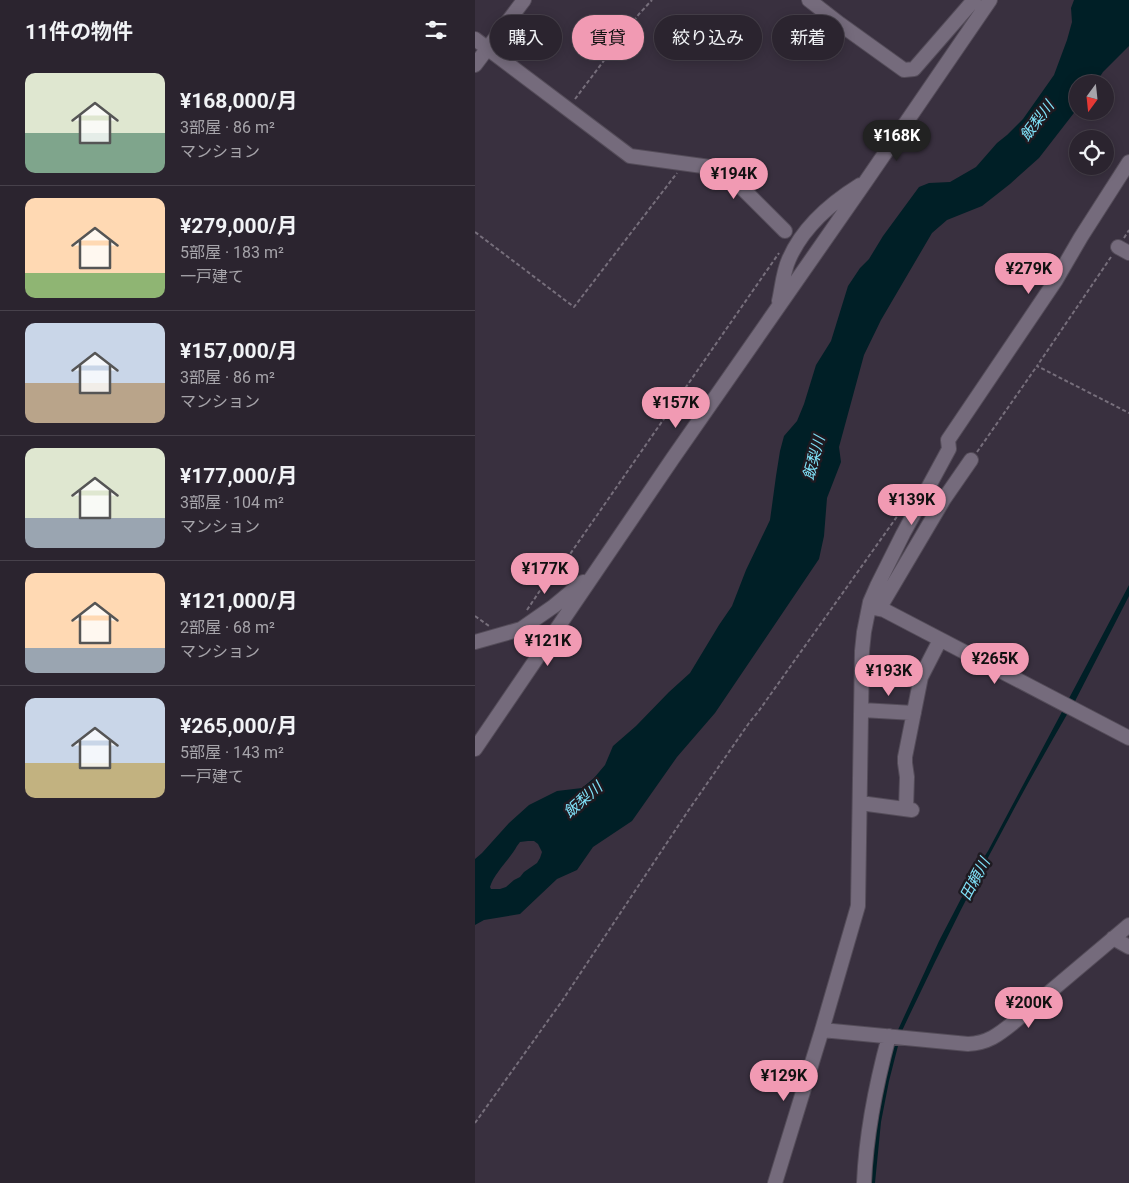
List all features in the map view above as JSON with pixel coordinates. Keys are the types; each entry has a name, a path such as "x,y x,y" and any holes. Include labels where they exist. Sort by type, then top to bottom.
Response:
{"street":[{"path":"475,65 524,0"},
{"path":"809,0 904,70 914,69 974,0"},
{"path":"475,749 673,458 990,0"},
{"path":"475,39 630,156 720,168 790,239"},
{"path":"874,608 872,597 880,578 949,449 948,440 1056,280 1129,162"},
{"path":"778,307 788,261 790,239 827,208 866,181"},
{"path":"775,1183 858,906 862,651 864,632 874,608 971,460"},
{"path":"475,642 521,629 554,606 599,568"},
{"path":"874,608 1129,738"},
{"path":"860,803 909,810 905,763 914,713 921,677 940,640"},
{"path":"862,710 914,713"},
{"path":"822,1030 977,1044 994,1038 1129,925"},
{"path":"1113,938 1129,946"},
{"path":"864,1183 876,1090 891,1036"}],"path":[{"path":"568,109 639,14 652,0"},
{"path":"475,232 575,307 685,163"},
{"path":"971,460 1037,366 1124,250 1129,230"},
{"path":"524,615 545,583 559,570 790,239"},
{"path":"1037,366 1129,414"},
{"path":"475,1124 562,1001 749,723 903,510"},
{"path":"475,616 495,631 497,636"}],"water":[{"name":"飯梨川","path":"1074,0 1129,0 1129,46 1101,75 1069,75 1069,119 1039,158 982,206 947,220 932,233 881,320 864,355 839,447 841,462 827,498 824,536 819,559 715,713 677,757 632,821 593,847 577,870 557,879 520,914 484,920 475,925 475,859 529,805 557,791 582,788 594,778 605,765 613,746 690,673 732,606 746,570 770,520 784,436 797,421 816,365 831,341 848,286 919,187 929,183 950,182 976,167 997,143 1023,119 1054,75 1072,22 1071,8","holes":["534,841 542,852 537,863 506,887 491,889 490,887 495,877 520,842"]},
{"path":"1129,585 1129,596 1072,707 1066,704"},
{"name":"田頼川","path":"1064,708 1069,711 981,870 901,1033 897,1032 939,941"},
{"path":"892,1041 899,1042 881,1122 875,1183 870,1183 873,1141"}]}
